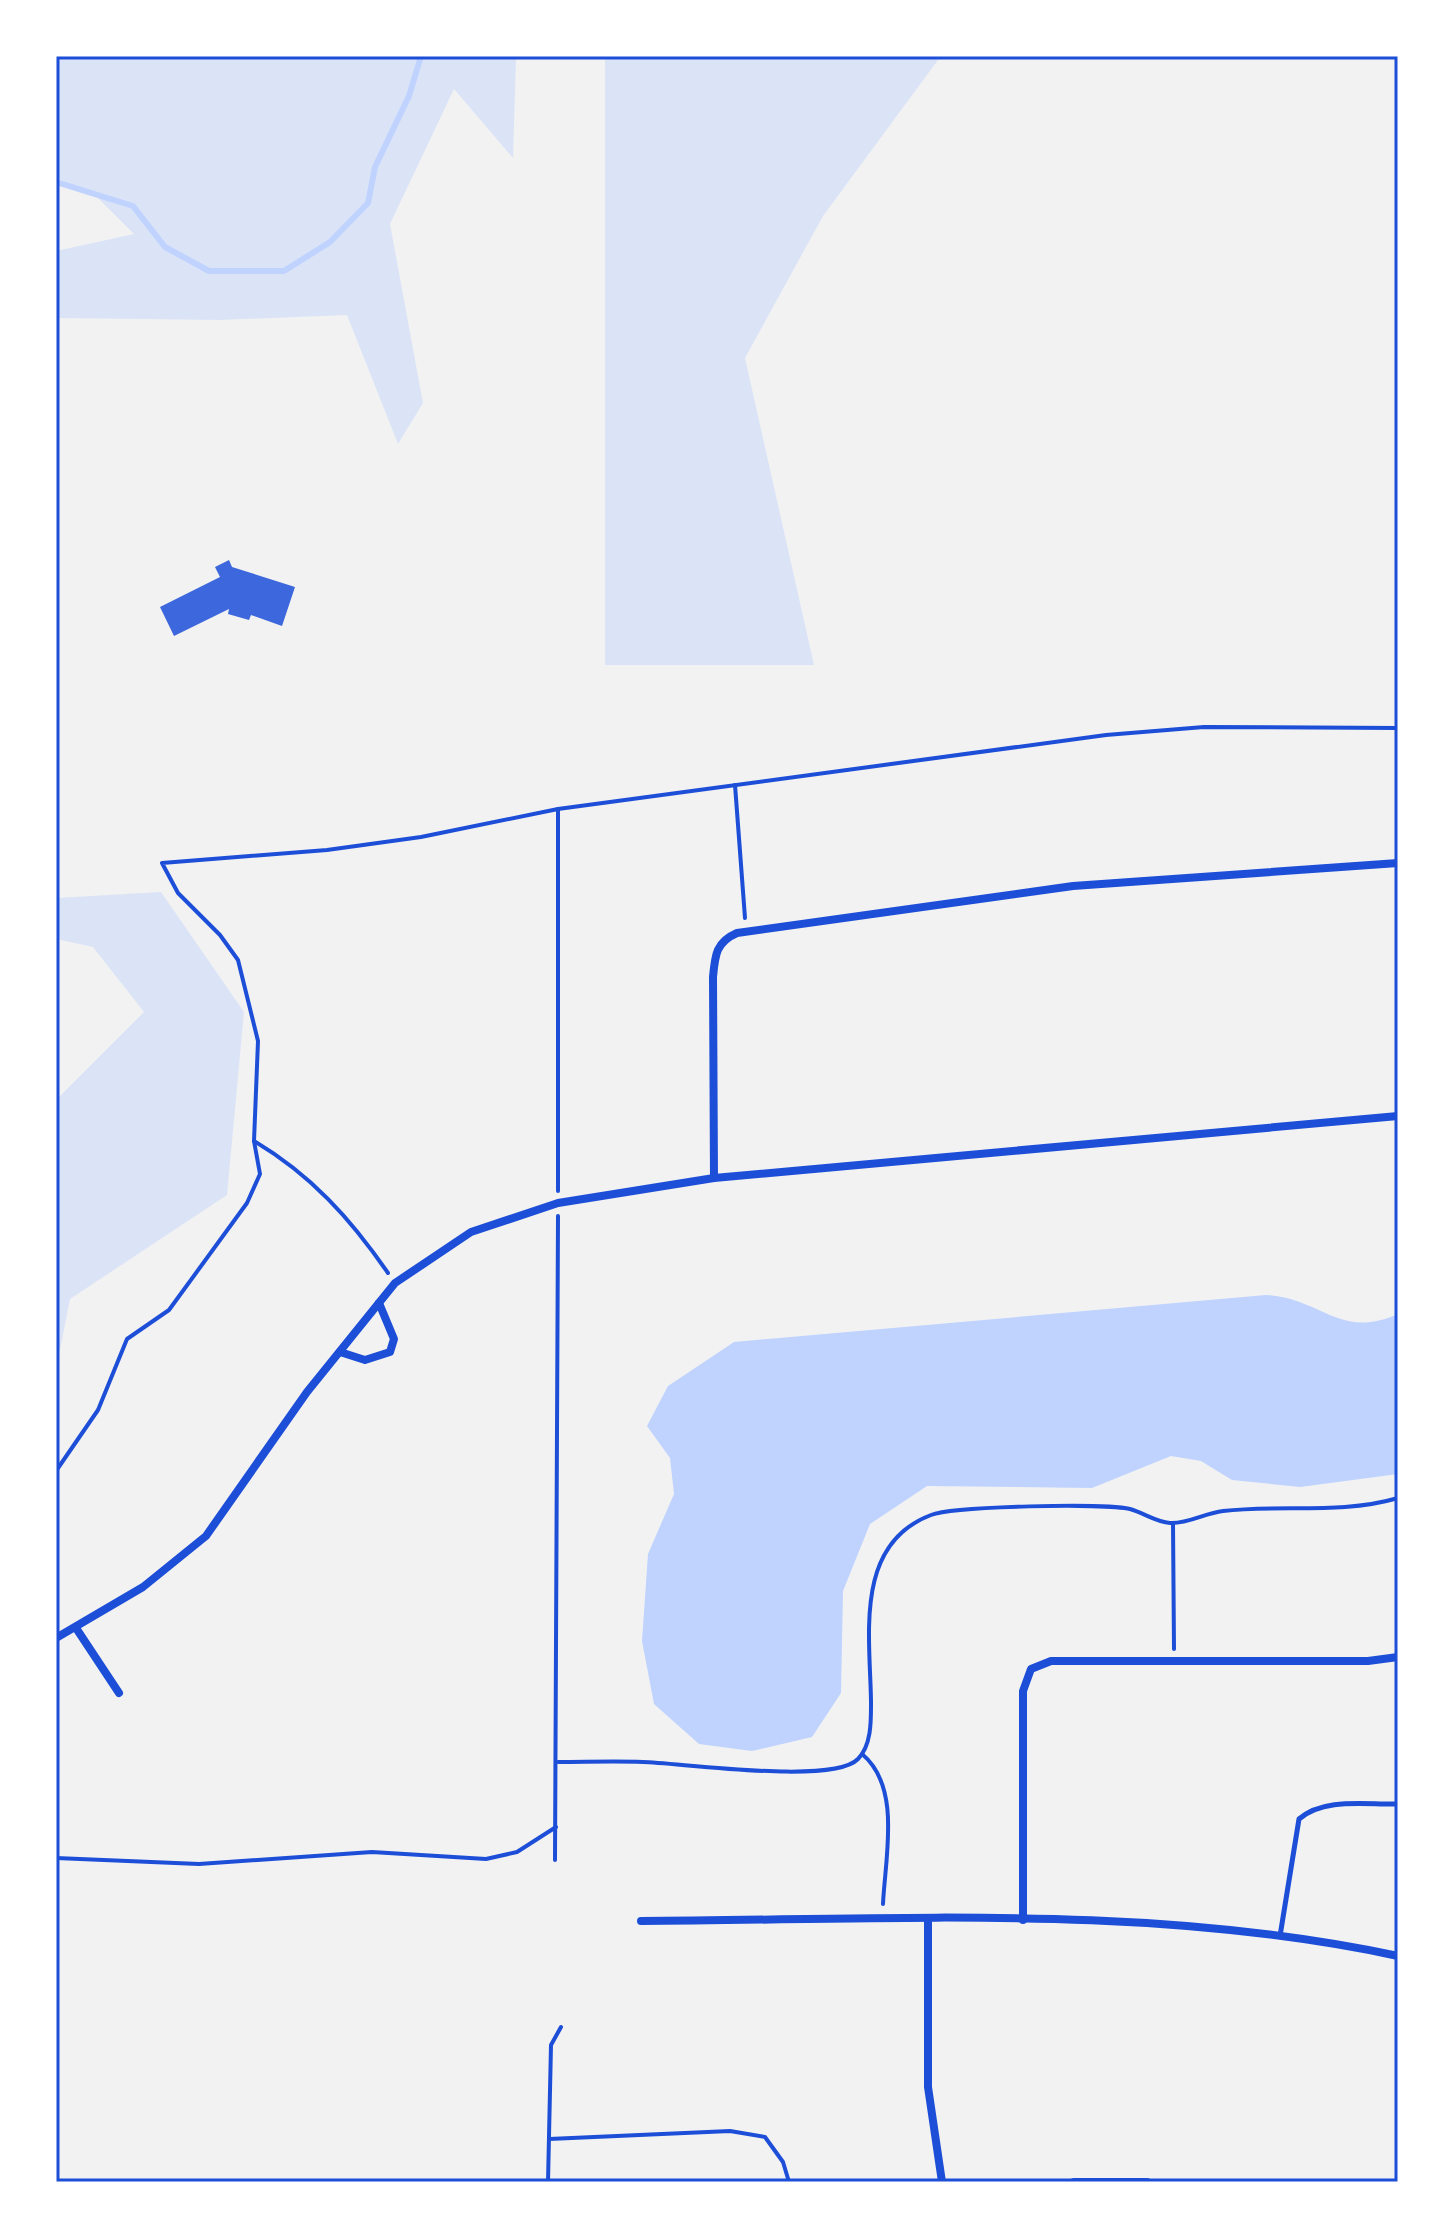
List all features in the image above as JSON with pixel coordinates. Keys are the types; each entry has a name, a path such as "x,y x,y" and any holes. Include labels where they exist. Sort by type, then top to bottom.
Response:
{"street":[{"path":"714,1178 715,953 722,939 746,931 1073,886 1398,863"},
{"path":"56,1638 143,1587 206,1536 307,1392 395,1283 471,1232 558,1203 714,1178 1398,1116"},
{"path":"340,1352 365,1360 390,1352 394,1339 379,1303"},
{"path":"76,1628 119,1693"},
{"path":"1023,1920 1025,1680 1031,1669 1051,1661 1368,1661 1398,1657"},
{"path":"928,1920 928,2087 942,2182"},
{"path":"641,1921 1023,1920 1173,1925 1280,1936 1398,1956"},
{"path":"1074,2182 1147,2182"}],"lane":[{"path":"1280,1936 1299,1819 1316,1808 1330,1805 1398,1804"}],"path":[{"path":"56,1471 98,1410 127,1339 169,1310 247,1203 260,1174 254,1141 258,1041 238,960 220,935 178,893 162,863 327,850 421,837 558,809 1173,729 1398,728"},
{"path":"735,785 746,931"},
{"path":"555,1860 558,809"},
{"path":"254,1141 311,1178 368,1244 395,1283"},
{"path":"557,1762 813,1770 849,1765 862,1754 871,1716 873,1580 882,1555 900,1532 935,1513 974,1509 1119,1508 1173,1523 1222,1511 1335,1509 1398,1498"},
{"path":"1173,1523 1174,1659"},
{"path":"862,1754 878,1772 886,1803 882,1920"},
{"path":"56,1858 199,1864 372,1852 486,1859 517,1852 556,1827"},
{"path":"548,2182 551,2045 561,2027"},
{"path":"549,2139 730,2131 765,2137 783,2162 789,2182"}],"shaded area":[{"path":"56,56 516,59 513,158 454,89 390,224 423,403 398,444 347,315 220,320 56,318 56,251 134,234 97,197 56,178"},
{"path":"605,56 941,56 823,216 745,358 814,665 605,665"},
{"path":"161,892 244,1012 227,1195 70,1299 56,1370 56,1100 144,1012 93,947 56,939 56,898"}],"water":[{"path":"1266,1295 1303,1303 1332,1316 1361,1323 1398,1314 1398,1474 1300,1487 1232,1480 1201,1461 1171,1456 1092,1488 927,1486 870,1524 843,1591 841,1693 812,1737 752,1751 699,1744 654,1704 642,1641 648,1554 674,1494 670,1458 647,1426 668,1386 734,1342"}],"building":[{"path":"229,560 232,567 295,587 282,626 251,615 249,620 228,614 229,609 174,636 160,607 220,577 215,567"}],"waterway":[{"path":"56,182 133,206 165,247 209,271 284,271 330,242 368,203 375,167 409,96 421,56"}]}
